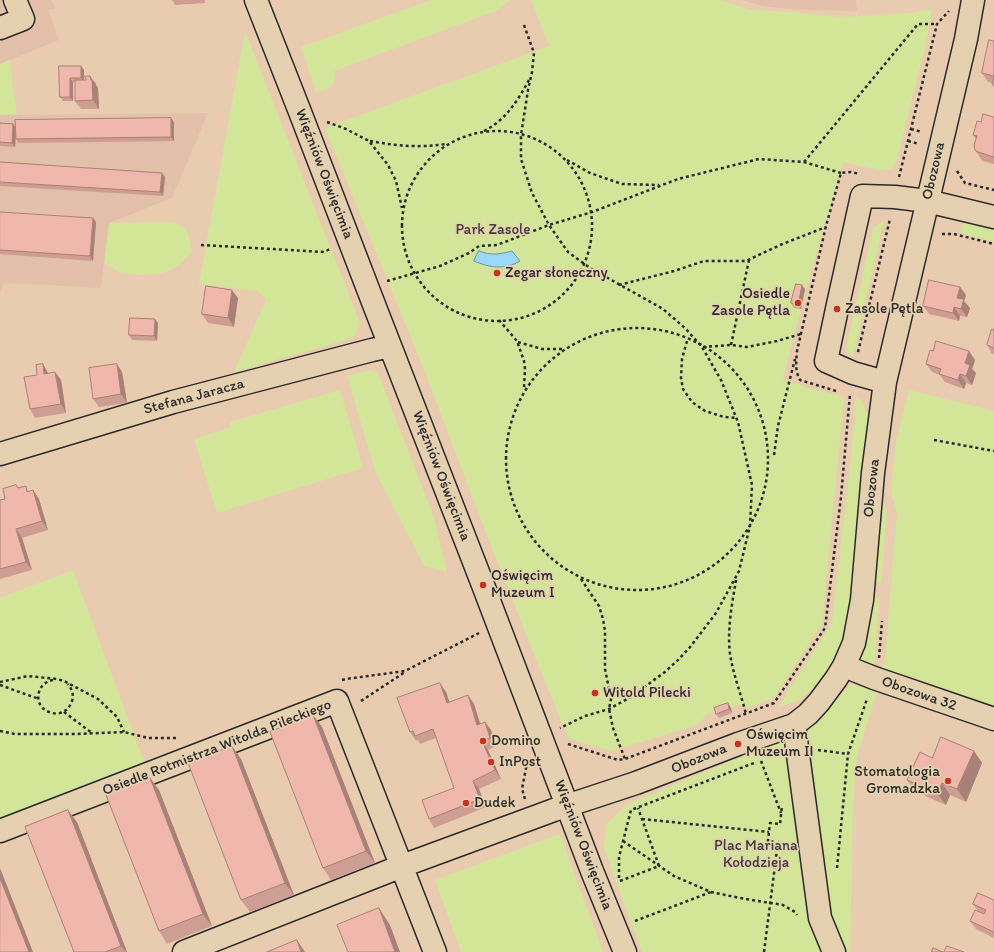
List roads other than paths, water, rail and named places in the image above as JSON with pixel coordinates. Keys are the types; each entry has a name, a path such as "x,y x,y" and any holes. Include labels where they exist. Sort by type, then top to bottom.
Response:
{"street":[{"path":"0,28 22,19 15,0"},
{"name":"Więźniów Oświęcimia","path":"256,0 592,871 625,952"},
{"name":"Obozowa","path":"568,806 636,784 738,744 794,725 808,714 819,702 844,666 854,643 862,600 873,473 885,382 966,39 973,0"},
{"path":"885,382 853,373 826,361 862,196 895,197 927,201 994,217"},
{"name":"Stefana Jaracza","path":"0,454 173,402 390,346"},
{"name":"Obozowa 32","path":"844,666 874,678 994,719"},
{"name":"Osiedle Rotmistrza Witolda Pileckiego","path":"0,831 338,701 435,952"},
{"path":"794,725 820,918 834,952"},
{"path":"184,952 402,866 568,806"}],"water":[{"path":"479,251 488,254 496,254 512,251 520,261 503,267 486,265 474,261"}],"place":[{"name":"Zegar słoneczny","path":"497,273"},
{"name":"Osiedle Zasole Pętla","path":"798,303"},
{"name":"Zasole Pętla","path":"837,309"},
{"name":"Oświęcim Muzeum I","path":"483,585"},
{"name":"Witold Pilecki","path":"595,693"},
{"name":"Domino","path":"483,741"},
{"name":"Oświęcim Muzeum II","path":"738,744"},
{"name":"InPost","path":"491,762"},
{"name":"Stomatologia Gromadzka","path":"948,781"},
{"name":"Dudek","path":"466,803"}],"park label":[{"name":"Park Zasole","path":"493,230"},
{"name":"Plac Mariana Kołodzieja","path":"756,854"}]}
